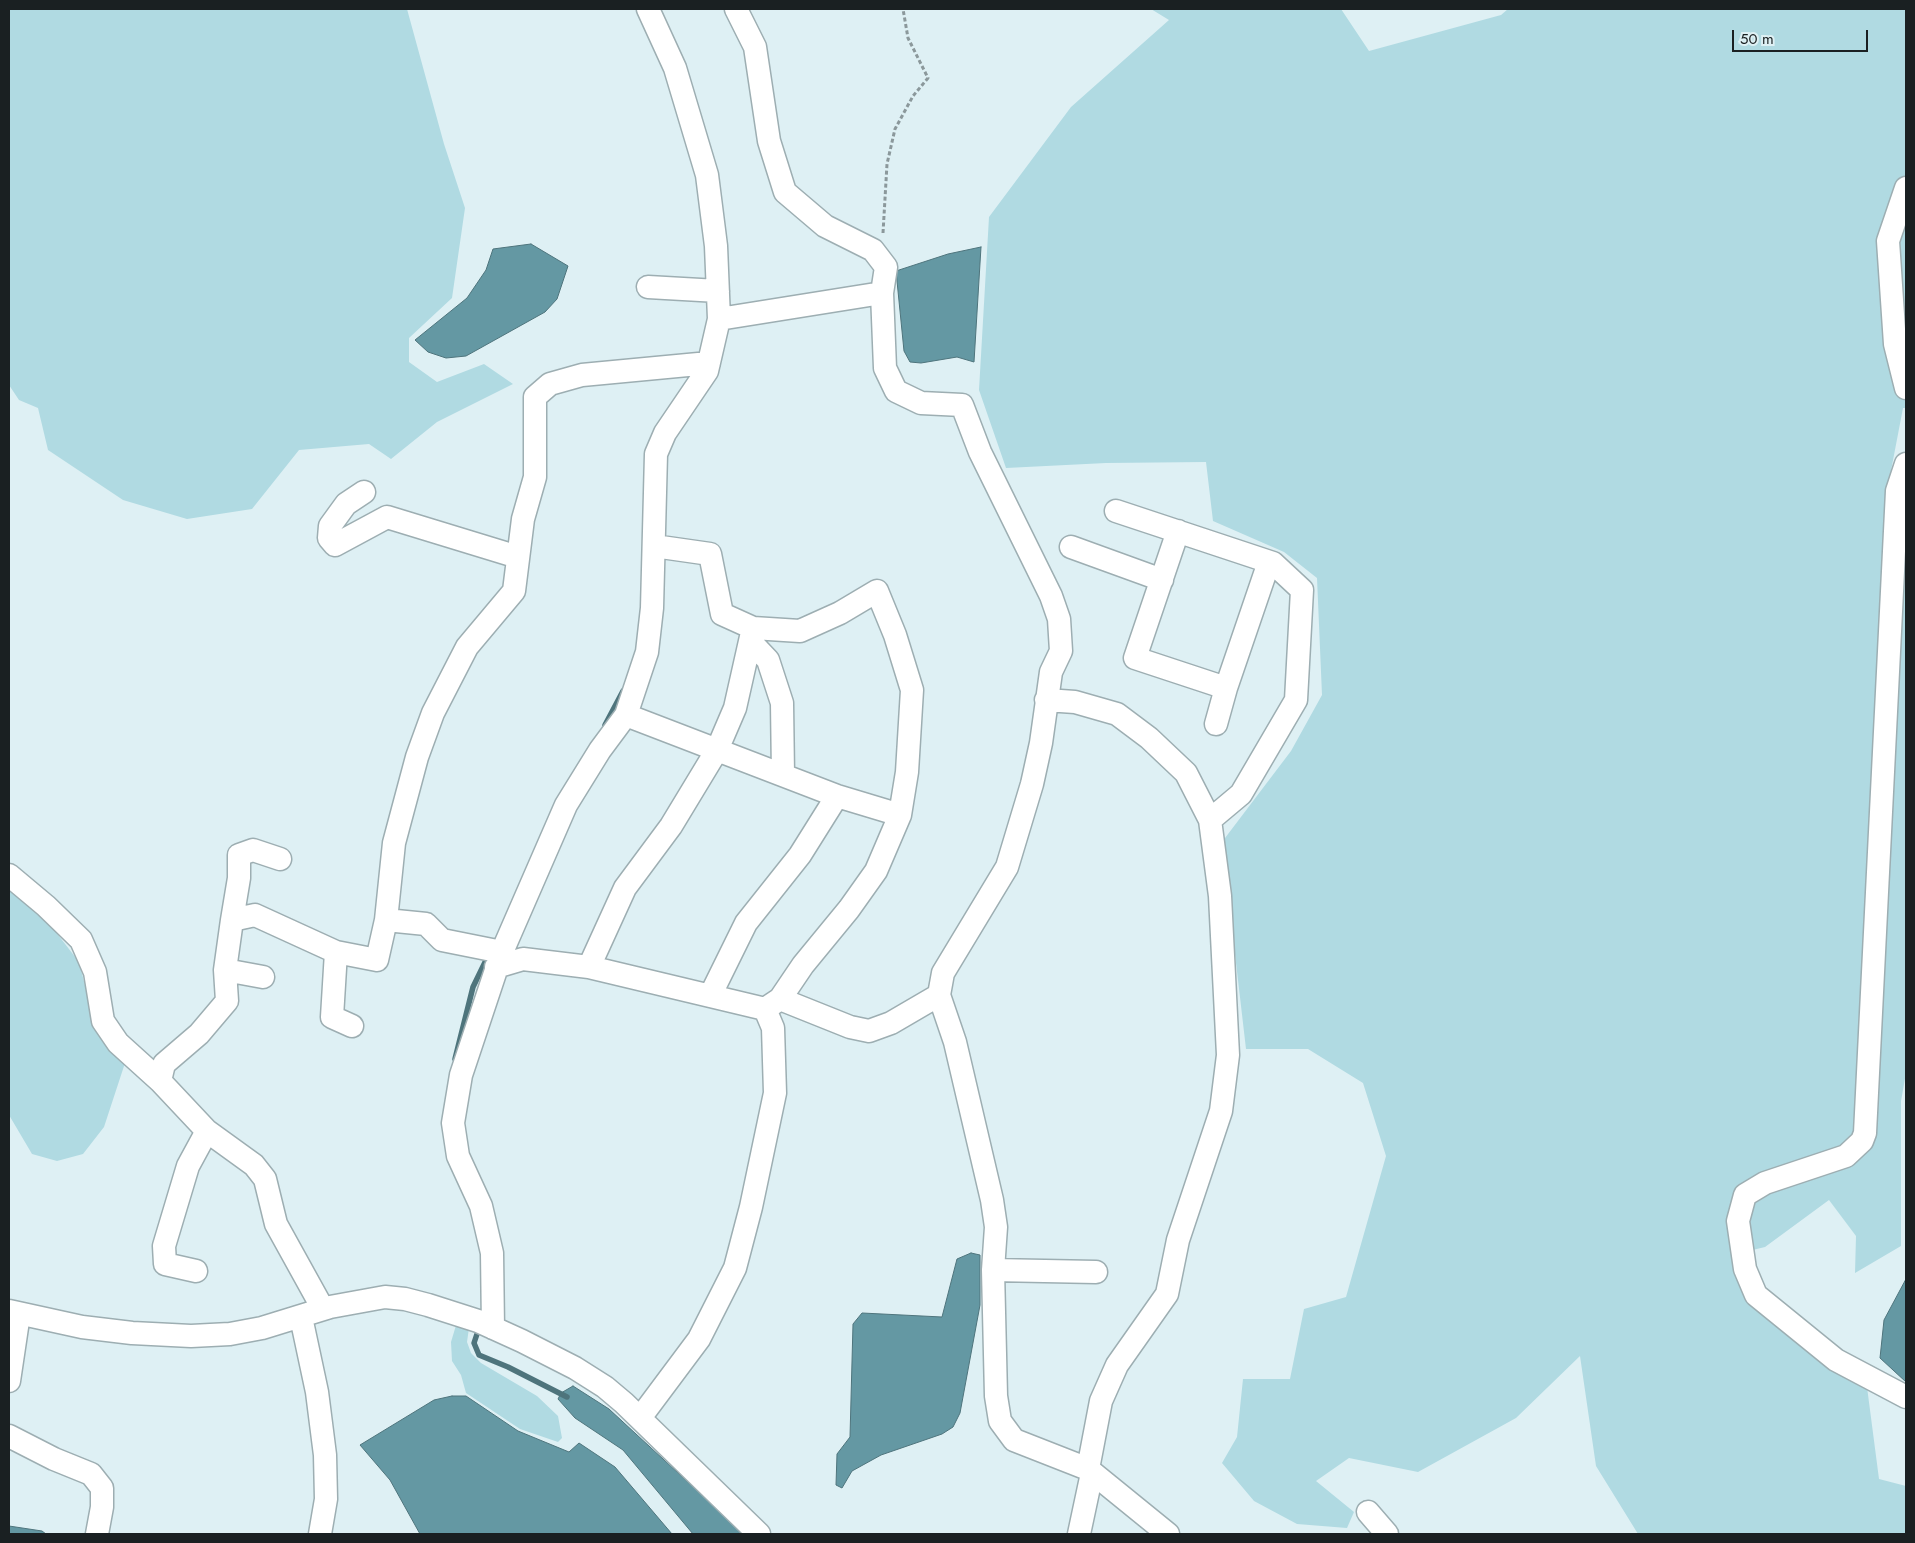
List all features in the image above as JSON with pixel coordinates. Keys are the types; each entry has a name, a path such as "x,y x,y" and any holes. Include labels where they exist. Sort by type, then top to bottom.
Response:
{"street":[{"path":"494,1328 492,1253 482,1206 458,1156 453,1123 461,1075 499,959 566,805 600,750 626,715 647,652 652,608 656,454 665,433 707,372 719,319 716,246 708,175 675,68 648,9"},
{"path":"736,9 755,47 769,141 785,192 825,226 873,250 886,267 882,293 885,368 896,391 922,403 962,405 980,452 1051,596 1059,619 1061,651 1051,672 1041,743 1032,784 1006,867 943,973 939,995 955,1042 992,1200 996,1227 993,1270 996,1396 1000,1420 1014,1440 1090,1471 1168,1534"},
{"path":"1906,188 1888,241 1895,344 1906,388"},
{"path":"648,287 718,291"},
{"path":"719,319 882,293"},
{"path":"232,920 255,915 336,952 377,960 386,920 394,842 420,748 433,713 466,647 514,591 523,520 536,477 535,397 550,384 582,376 709,363"},
{"path":"1906,464 1897,491 1865,1133 1862,1141 1846,1156 1765,1183 1745,1195 1738,1221 1745,1269 1756,1295 1836,1360 1906,1397"},
{"path":"364,492 346,504 330,526 329,538 335,546 387,518 518,557"},
{"path":"1116,511 1269,562 1302,590 1296,700 1241,794 1210,820"},
{"path":"1178,531 1136,658 1226,688"},
{"path":"654,546 710,554 722,614 751,634 768,660 782,703 783,775"},
{"path":"1071,547 1162,580"},
{"path":"1216,724 1226,688 1269,562"},
{"path":"640,1418 699,1339 735,1268 751,1207 775,1093 772,1004 849,909 876,871 900,815 907,772 912,690 895,635 877,591 840,613 800,631 751,634"},
{"path":"590,967 624,888 671,826 717,750 734,708 751,634"},
{"path":"1046,700 1076,702 1117,714 1149,738 1186,773 1210,820 1220,896 1228,1055 1221,1111 1178,1240 1167,1294 1117,1365 1101,1401 1079,1534"},
{"path":"626,715 837,796 900,815"},
{"path":"711,994 746,923 800,855 837,796"},
{"path":"160,1081 164,1064 199,1034 227,1001 225,970 239,878 239,856 253,850 280,858"},
{"path":"9,875 46,906 81,940 95,972 103,1021 118,1043 160,1081 207,1131 254,1164 265,1179 276,1224 324,1309"},
{"path":"386,920 426,924 442,940 499,959 523,959 590,967 711,994 772,1004 869,1031 891,1023 939,995"},
{"path":"336,952 332,1017 352,1026"},
{"path":"225,970 263,977"},
{"path":"196,1271 165,1264 164,1246 188,1166 207,1131"},
{"path":"993,1270 1096,1272"},
{"path":"9,1381 14,1312 98,1329 191,1336 230,1334 300,1317 324,1309 385,1297 405,1299 478,1321 494,1328 575,1368 604,1387 640,1418 759,1534"},
{"path":"300,1317 317,1392 325,1455 326,1500 320,1534"},
{"path":"9,1436 54,1459 91,1474 102,1488 102,1507 97,1534"},
{"path":"1368,1512 1387,1534"}],"path":[{"path":"883,264 883,199 894,129 913,96 928,78 908,38 903,9"}],"shaded area":[{"path":"9,9 407,9 444,144 465,208 452,298 409,338 409,362 437,382 484,364 513,384 437,422 391,459 369,444 299,450 252,509 187,519 123,500 48,450 38,408 19,400 9,385"},
{"path":"1151,9 1341,9 1369,51 1501,15 1508,9 1906,9 1906,408 1903,408 1885,502 1906,575 1906,1073 1901,1101 1901,1246 1855,1273 1856,1236 1829,1200 1765,1247 1736,1254 1747,1300 1867,1387 1879,1479 1906,1486 1906,1534 1638,1534 1596,1466 1580,1356 1516,1418 1418,1472 1349,1458 1316,1481 1354,1512 1347,1528 1297,1524 1254,1501 1222,1463 1237,1437 1243,1379 1290,1379 1304,1309 1346,1297 1386,1156 1363,1083 1308,1049 1246,1049 1222,842 1291,751 1322,695 1317,578 1284,552 1213,521 1206,462 1106,463 1006,468 979,390 989,217 1071,107 1169,20"},
{"path":"531,244 568,266 557,299 545,312 466,356 446,358 428,352 415,340 467,298 486,270 493,249"},
{"path":"981,247 974,362 957,357 921,363 910,362 904,351 896,271 948,254"},
{"path":"9,888 45,918 79,962 97,1032 125,1063 104,1127 83,1154 57,1161 32,1154 9,1115"},
{"path":"971,1253 980,1255 980,1305 960,1413 953,1427 942,1434 881,1455 852,1471 842,1488 836,1485 837,1454 850,1437 853,1324 862,1313 942,1317 957,1259"},
{"path":"1906,1279 1906,1382 1880,1358 1884,1320"},
{"path":"457,1322 469,1328 467,1342 471,1353 481,1363 537,1396 558,1416 562,1438 558,1442 520,1429 466,1393 461,1375 452,1361 451,1342"},
{"path":"573,1386 609,1409 744,1534 693,1534 623,1450 575,1418 558,1399 561,1393"},
{"path":"452,1396 466,1396 518,1431 569,1452 579,1443 615,1467 672,1534 420,1534 390,1480 360,1445 434,1400"},
{"path":"9,1526 42,1531 46,1534 9,1534"}],"waterway":[{"path":"605,725 623,691"},
{"path":"455,1059 473,987 489,954"},
{"path":"479,1328 474,1343 479,1355 508,1367 567,1397"}]}
